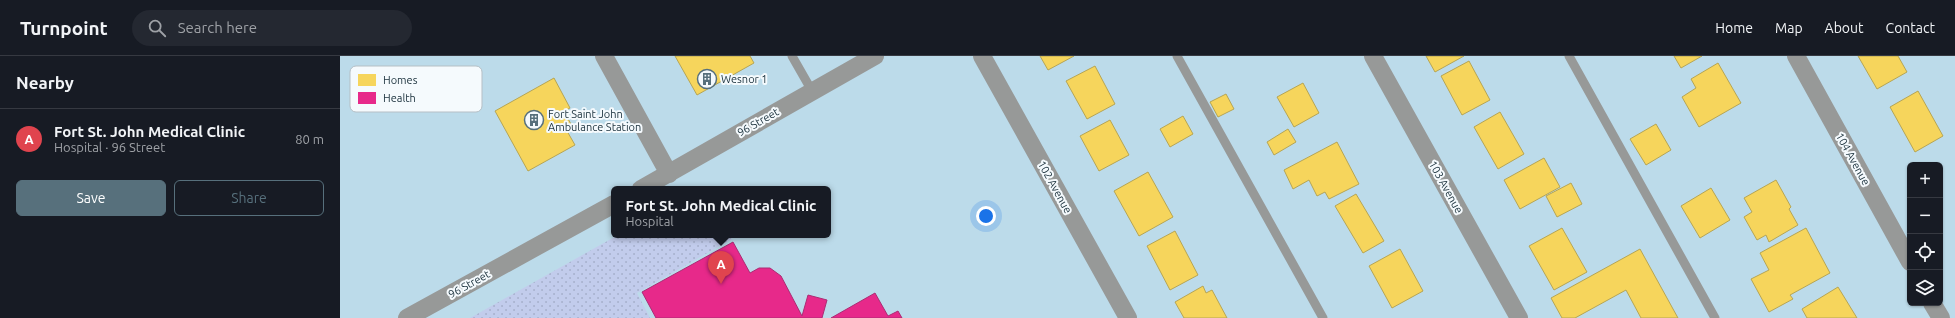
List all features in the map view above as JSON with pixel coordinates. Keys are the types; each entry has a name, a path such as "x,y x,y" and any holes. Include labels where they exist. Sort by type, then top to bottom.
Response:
{"street":[{"path":"604,56 668,174"},
{"name":"96 Street","path":"646,186 875,56"},
{"name":"102 Avenue","path":"982,56 1128,318"},
{"name":"103 Avenue","path":"1373,56 1519,318"},
{"name":"104 Avenue","path":"1796,56 1907,257"},
{"name":"96 Street","path":"407,318 611,206"},
{"path":"1934,306 1941,318"}],"lane":[{"path":"792,56 812,91"},
{"path":"1177,56 1322,318"},
{"path":"1569,56 1715,318"}],"shaded area":[{"path":"613,238 732,239 637,293 650,318 470,318"}],"building: Homes":[{"name":"Wesnor 1","path":"675,56 750,56 754,63 697,95"},
{"path":"1040,56 1074,56 1048,70"},
{"path":"1426,56 1464,56 1435,72"},
{"path":"1674,56 1702,56 1681,68"},
{"path":"1858,56 1898,56 1907,72 1877,89"},
{"path":"1469,61 1490,100 1462,115 1441,76"},
{"path":"1718,63 1741,103 1699,127 1682,97 1696,88 1691,79"},
{"path":"1095,66 1115,104 1087,119 1066,81"},
{"name":"Fort Saint John Ambulance Station","path":"554,78 570,108 564,111 573,128 567,131 575,145 528,171 495,111"},
{"path":"1303,83 1319,113 1294,127 1277,97"},
{"path":"1918,91 1943,136 1915,152 1890,107"},
{"path":"1226,94 1234,109 1218,117 1210,102"},
{"path":"1500,112 1524,154 1498,169 1474,127"},
{"path":"1183,116 1193,134 1170,147 1160,129"},
{"path":"1110,120 1129,155 1099,171 1080,136"},
{"path":"1656,124 1671,150 1646,165 1630,139"},
{"path":"1288,129 1296,142 1274,155 1267,142"},
{"path":"1337,142 1359,184 1329,199 1325,192 1317,196 1309,180 1293,189 1284,170"},
{"path":"1544,158 1560,187 1520,209 1504,180"},
{"path":"1148,172 1173,217 1139,236 1114,191"},
{"path":"1776,180 1791,207 1789,209 1798,225 1769,242 1766,235 1757,240 1744,217 1752,212 1744,198"},
{"path":"1571,183 1582,204 1557,217 1546,196"},
{"path":"1711,188 1730,220 1700,238 1681,206"},
{"path":"1356,194 1384,241 1363,253 1335,206"},
{"path":"1562,228 1587,272 1554,290 1529,246"},
{"path":"1806,228 1830,273 1790,295 1793,299 1769,312 1751,279 1769,270 1760,253"},
{"path":"1175,231 1198,275 1170,290 1147,246"},
{"path":"1400,249 1423,291 1392,308 1369,266"},
{"path":"1640,249 1678,318 1641,318 1626,290 1575,318 1562,318 1551,298"},
{"path":"1203,286 1206,293 1212,290 1227,318 1184,318 1175,302"},
{"path":"1838,287 1857,318 1807,318 1802,309"}],"building: Health":[{"path":"733,242 750,273 759,268 770,268 781,276 802,316 808,295 827,300 822,318 656,318 642,292"},
{"path":"875,293 888,316 898,311 902,318 831,318"}],"place":[{"name":"Wesnor 1","path":"707,79"},
{"name":"Fort Saint John Ambulance Station","path":"534,120"},
{"name":"Fort St. John Medical Clinic","path":"721,284"}]}
